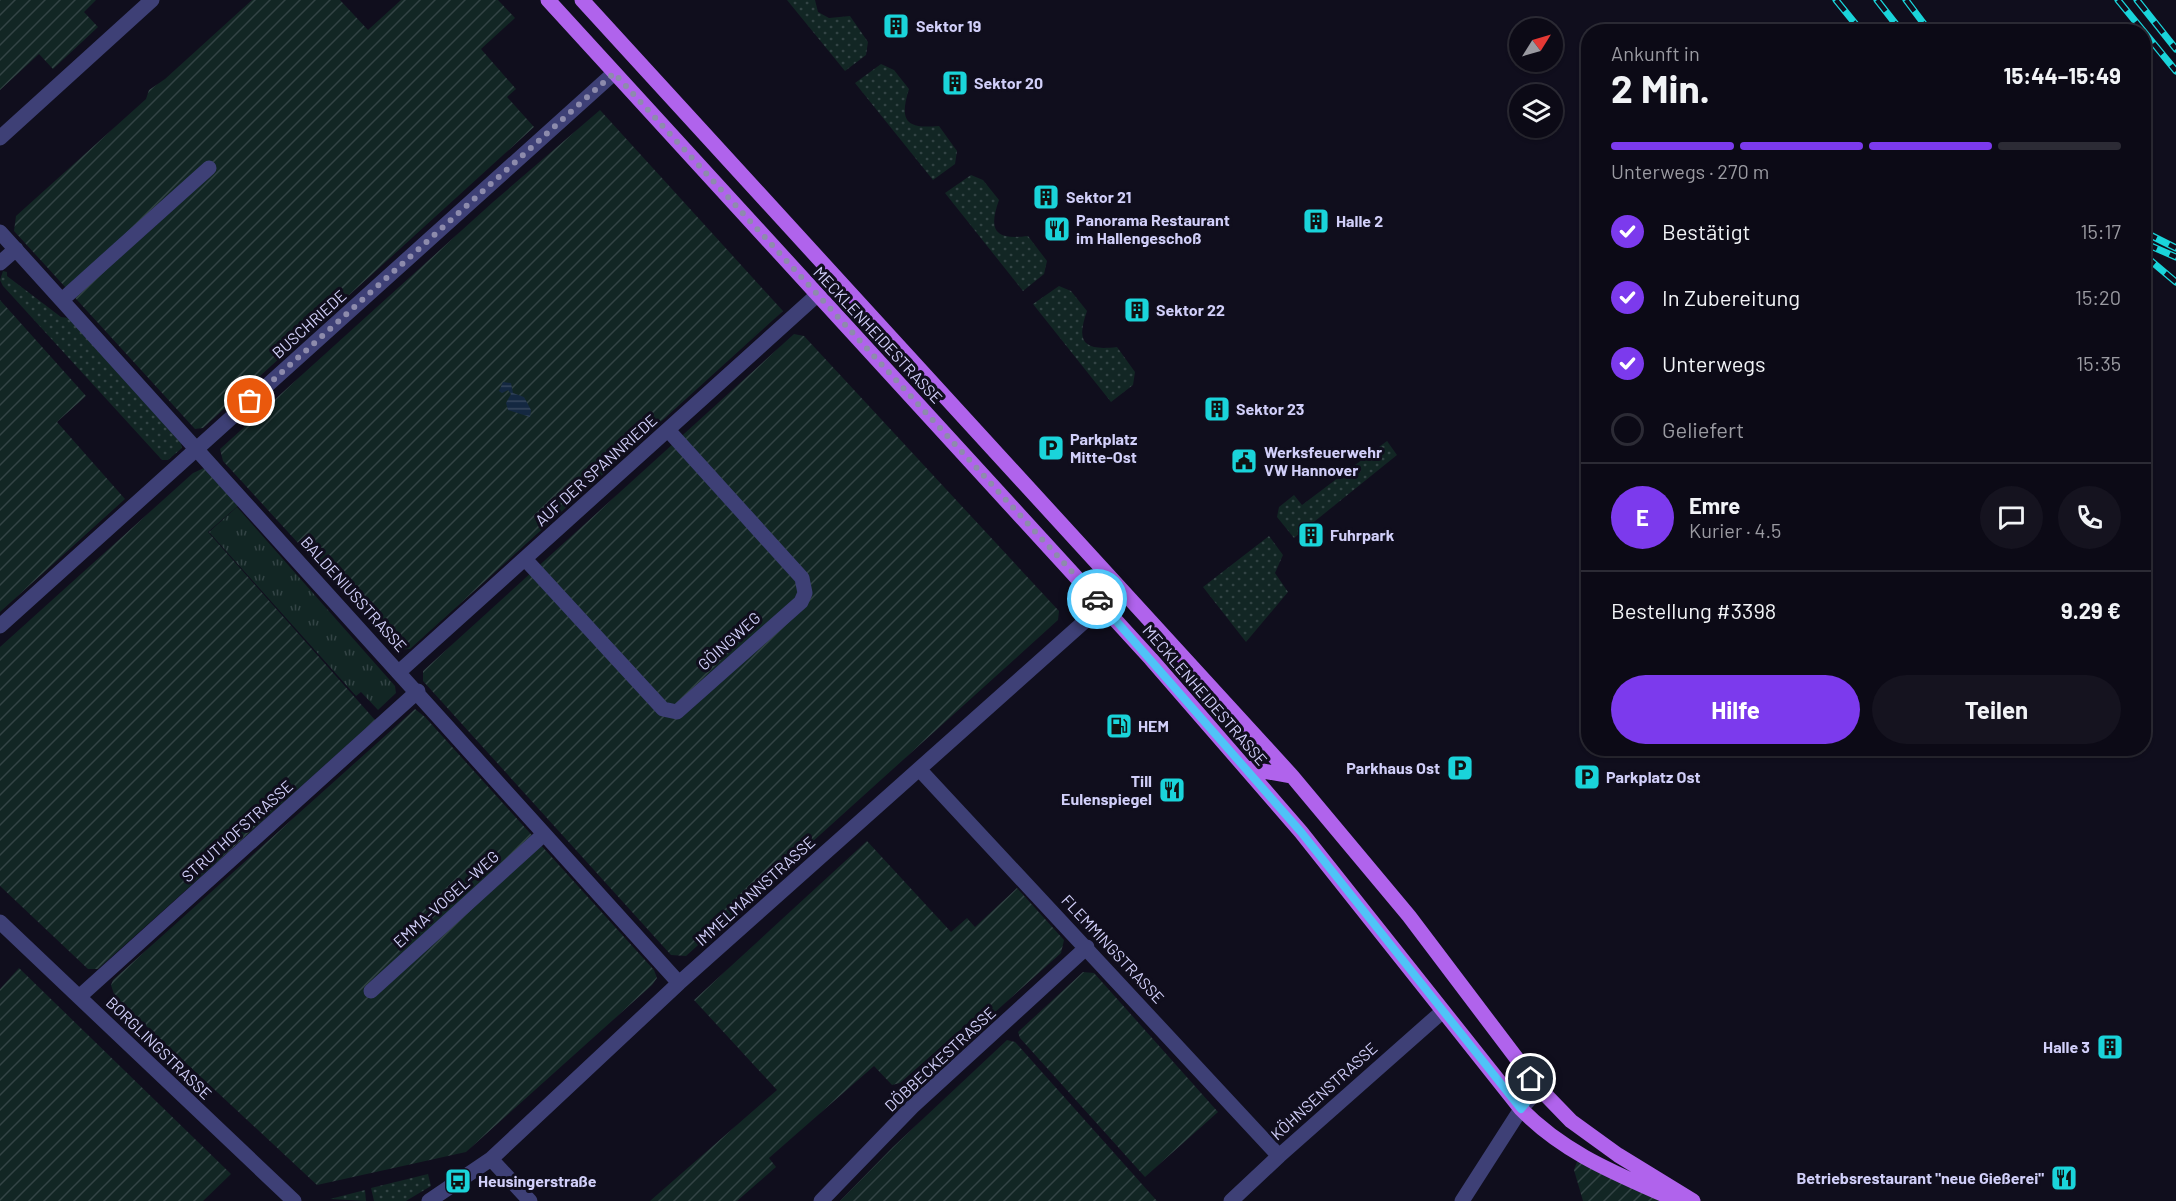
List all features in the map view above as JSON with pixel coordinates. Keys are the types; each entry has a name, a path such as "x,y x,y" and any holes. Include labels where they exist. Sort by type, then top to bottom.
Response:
{"main road":[{"name":"MECKLENHEIDESTRASSE","path":"548,0 1103,605 1301,832 1521,1109 1539,1128 1579,1156 1678,1201"},
{"name":"MECKLENHEIDESTRASSE","path":"582,0 1292,776 1409,916 1539,1088 1571,1121 1618,1155 1693,1201"},
{"path":"1103,605 1106,573"},
{"path":"1246,768 1292,776"}],"street":[{"path":"0,138 152,0"},
{"name":"BUSCHRIEDE","path":"0,626 614,73"},
{"path":"62,300 209,168"},
{"name":"BALDENIUSSTRASSE","path":"0,232 400,671 680,983"},
{"path":"0,263 16,249"},
{"name":"AUF DER SPANNRIEDE","path":"400,671 817,295"},
{"name":"GÖINGWEG","path":"525,559 663,709 677,712 801,602 805,593 802,578 668,430"},
{"name":"IMMELMANNSTRASSE","path":"429,1201 491,1159 680,983 1103,605"},
{"name":"STRUTHOFSTRASSE","path":"79,997 418,691"},
{"name":"FLEMMINGSTRASSE","path":"919,769 1279,1156"},
{"name":"EMMA-VOGEL-WEG","path":"371,991 544,834"},
{"name":"BORGLINGSTRASSE","path":"0,922 294,1201"},
{"name":"DÖBBECKESTRASSE","path":"821,1201 912,1107 1087,947"},
{"name":"KÖHNSENSTRASSE","path":"1232,1201 1279,1156 1443,1011"},
{"path":"1462,1201 1521,1109 1539,1088"},
{"path":"491,1159 530,1201"}],"green space":[{"path":"0,0 96,0 84,12 98,27 53,69 39,54 0,90"},
{"path":"252,0 340,0 368,30 401,0 498,0 515,18 481,49 516,89 507,97 534,127 203,428 195,429 14,231 16,216 146,99 149,90 165,79"},
{"path":"787,0 815,0 818,12 829,18 850,16 868,42 866,55 845,71"},
{"path":"881,64 894,70 909,89 905,109 908,121 919,126 939,126 957,151 955,164 933,180 855,83"},
{"path":"600,110 783,311 410,649 396,650 223,461 220,449 493,202"},
{"path":"971,175 983,180 999,200 994,219 997,231 1001,235 1028,236 1047,261 1044,274 1023,291 945,193"},
{"path":"3,271 61,317 69,318 180,438 182,448 168,460 162,460 3,286 0,280"},
{"path":"1059,286 1071,291 1087,311 1082,330 1085,342 1096,347 1117,347 1135,372 1133,385 1111,402 1033,304"},
{"path":"0,300 86,396 57,422 125,499 0,612"},
{"path":"794,334 804,336 1059,611 1058,620 686,956 671,955 423,681 423,671"},
{"path":"1387,441 1397,455 1294,538 1277,517 1279,507 1294,495 1302,505"},
{"path":"204,468 239,505 208,532 375,720 98,969 88,969 0,886 0,647 193,473"},
{"path":"237,507 395,686 396,693 378,710 361,692 356,696 209,532"},
{"path":"1269,536 1283,555 1275,573 1288,592 1246,642 1203,587"},
{"path":"415,709 425,717 654,970 657,978 652,985 466,1152 317,1185 115,997 111,985 113,980"},
{"path":"867,841 951,932 967,918 975,927 1017,888 1064,940 1061,953 994,1013 985,1008 900,1083 892,1085 874,1066 769,1158 776,1167 737,1201 650,1201 777,1090 694,1000"},
{"path":"19,968 231,1174 203,1201 0,1201 0,989"},
{"path":"1083,972 1094,973 1218,1112 1145,1177 1020,1038 1018,1032"},
{"path":"1007,1040 1015,1042 1157,1201 840,1201 893,1147"},
{"path":"1579,1156 1678,1201 1583,1201 1574,1170"},
{"path":"428,1174 431,1186 406,1201 374,1201 371,1188"},
{"path":"365,1190 366,1201 330,1199"}],"water":[{"path":"503,382 511,383 513,393 524,397 531,410 530,417 508,410 506,403 511,394 508,390 502,393 499,391"}],"railway":[{"path":"1836,0 1856,24"},
{"path":"1877,0 1896,24"},
{"path":"1906,0 1924,24"},
{"path":"2118,0 2138,24"},
{"path":"2137,0 2176,49"},
{"path":"2151,40 2176,71"},
{"path":"2151,236 2176,248"},
{"path":"2151,246 2176,257"},
{"path":"2151,261 2176,282"}],"way so far":[{"path":"250,401 614,73 1097,599"}],"place":[{"name":"Sektor 19","path":"896,26"},
{"name":"Sektor 20","path":"955,83"},
{"name":"Sektor 21","path":"1046,197"},
{"name":"Halle 2","path":"1316,221"},
{"name":"Panorama Restaurant im Hallengeschoß","path":"1057,229"},
{"name":"Sektor 22","path":"1137,310"},
{"name":"Sektor 23","path":"1217,409"},
{"name":"Parkplatz Mitte-Ost","path":"1051,448"},
{"name":"Werksfeuerwehr VW Hannover","path":"1244,461"},
{"name":"Fuhrpark","path":"1311,535"},
{"name":"HEM","path":"1119,726"},
{"name":"Parkhaus Ost","path":"1460,768"},
{"name":"Parkplatz Ost","path":"1587,777"},
{"name":"Till Eulenspiegel","path":"1172,790"},
{"name":"Halle 3","path":"2110,1047"},
{"name":"Betriebsrestaurant \"neue Gießerei\"","path":"2064,1178"},
{"name":"Heusingerstraße","path":"458,1181"}],"route":[{"path":"1097,599 1301,832 1521,1109 1539,1088 1531,1079"}]}
